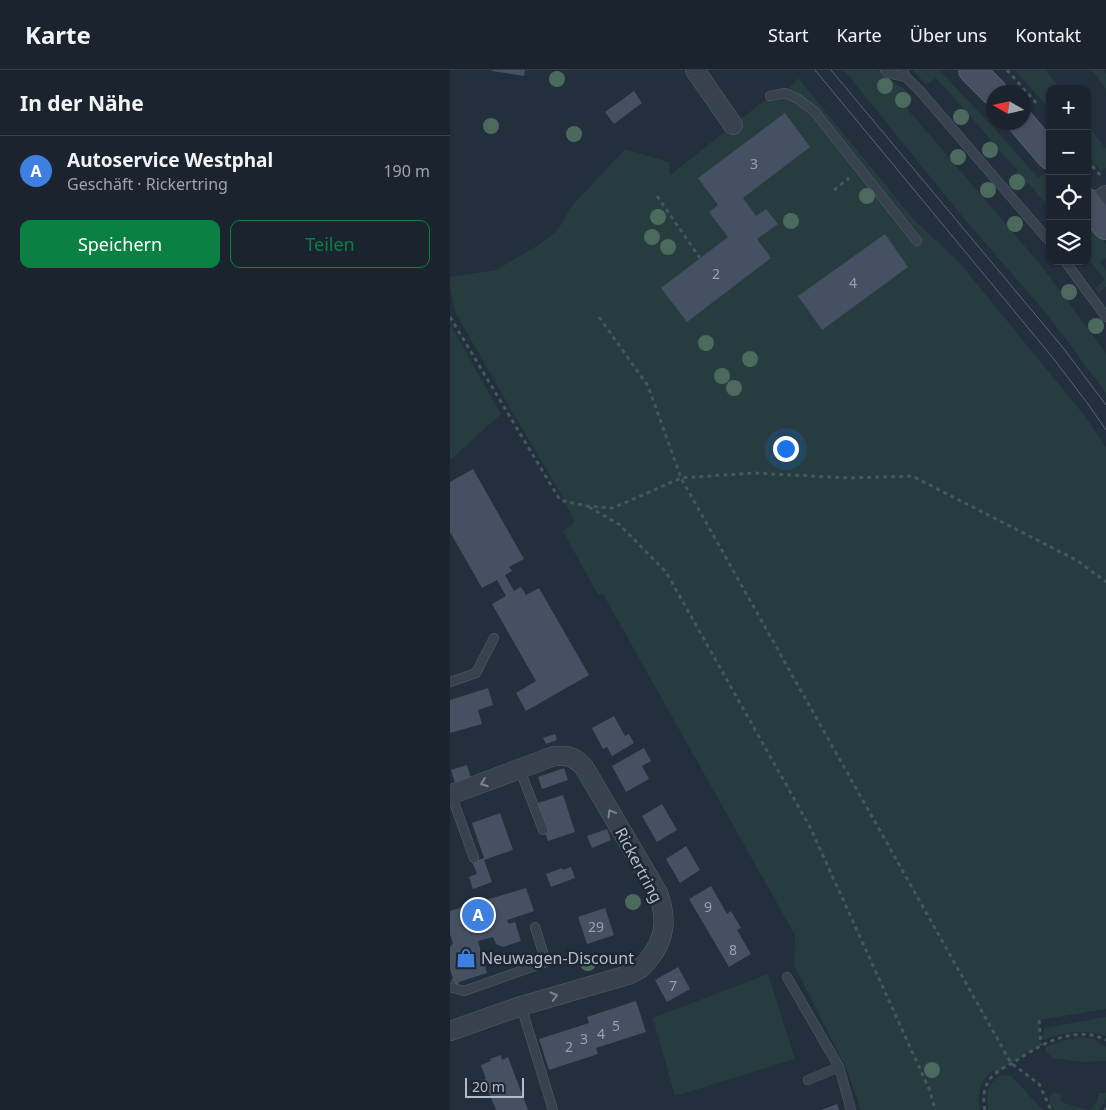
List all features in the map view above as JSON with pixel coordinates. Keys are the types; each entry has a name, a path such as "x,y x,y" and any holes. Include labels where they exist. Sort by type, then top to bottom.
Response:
{"street":[{"path":"694,70 733,125"},
{"path":"972,70 987,85"},
{"path":"1028,130 1046,151"},
{"path":"1095,201 1106,226"},
{"name":"Rickertring","path":"450,1031 520,1006 628,975 642,967 655,952 662,938 664,920 658,892 584,767 576,758 567,755 554,756 451,795"}],"lane":[{"path":"885,70 888,73 905,74 1046,237"},
{"path":"770,96 785,93 798,99 814,111 917,241"},
{"path":"1068,265 1106,317"},
{"path":"450,682 476,673 494,638"},
{"path":"520,770 543,830"},
{"path":"451,795 474,858"},
{"path":"450,988 464,991 546,962 535,927"},
{"path":"787,977 840,1067 851,1110"},
{"path":"520,1006 552,1110"},
{"path":"808,1080 840,1067"}],"path":[{"path":"1007,70 1044,111"},
{"path":"1091,165 1106,182"},
{"path":"834,190 860,169"},
{"path":"657,196 700,258"},
{"path":"600,317 648,386 681,478 1011,1063 1039,1084 1051,1110"},
{"path":"450,318 560,500 586,506 613,508 681,478 754,473 850,478 912,476 1078,561 1106,582"},
{"path":"586,506 620,525 666,572 810,826 930,1091 935,1110"},
{"path":"1039,1020 1041,1045"},
{"path":"984,1110 985,1090 996,1073 1041,1045 1060,1038 1076,1035 1090,1034 1106,1040"}],"green space":[{"path":"844,70 878,70 912,97 904,105 1040,264 1106,353 1106,393 1050,318 962,216"},
{"path":"913,70 939,70 986,120 986,130 996,130 1038,178 1046,172 1046,203 1028,183 1018,191 1008,180 1018,171 998,149 989,157 981,149 991,140 969,115 960,123 955,119 965,110 936,78 926,85"},
{"path":"1015,70 1046,70 1057,85 1046,85 1046,105 1031,88 1031,85 1028,85"},
{"path":"1092,70 1103,70 1106,74 1106,89"},
{"path":"798,78 914,220 958,261 1084,415 1106,447 1106,1009 1039,1020 1041,1045 996,1073 993,1070 988,1075 980,1088 980,1110 861,1110 847,1070 794,965 795,935 603,594 598,595 563,531 575,522 561,494 455,312 450,286 450,277 496,270 540,244 558,230 571,207 625,149 669,162 670,175 770,96 785,93"},
{"path":"1091,129 1106,149 1106,168 1101,171 1091,160"},
{"path":"1091,224 1106,244 1106,258 1100,262 1106,270 1106,287 1099,293 1095,288 1105,280 1091,262"},
{"path":"450,324 501,414 450,460"},
{"path":"768,974 795,1059 675,1096 653,1018"},
{"path":"1106,1017 1106,1036 1090,1032 1074,1032 1043,1040 1044,1028"},
{"path":"1082,1037 1093,1039 1106,1047 1106,1061 1080,1062 1053,1058 1046,1052 1045,1047"},
{"path":"1002,1075 1011,1076 1043,1110 988,1110 987,1099 990,1085"},
{"path":"1054,1092 1062,1096 1061,1102 1088,1110 1054,1110 1050,1102 1050,1095"},
{"path":"1099,1093 1106,1093 1103,1104 1099,1110 1090,1110 1097,1101"}],"building":[{"path":"492,70 525,70 524,76"},
{"path":"634,91 642,103 614,124 605,112"},
{"path":"785,113 810,147 743,198 756,216 766,209 778,224 757,239 771,258 687,322 661,288 728,237 709,212 718,205 698,178"},
{"path":"885,234 908,267 822,330 798,296"},
{"path":"473,469 524,559 509,567 512,571 505,575 514,591 521,587 526,595 539,588 589,675 526,711 516,693 536,681 492,604 506,596 497,580 482,588 450,532 450,482"},
{"path":"488,688 493,705 478,710 482,724 450,733 450,700"},
{"path":"614,716 625,736 629,734 634,743 612,756 607,747 603,749 592,728"},
{"path":"555,734 557,740 546,744 543,738"},
{"path":"644,748 651,761 642,766 649,779 626,792 612,766"},
{"path":"467,765 471,778 455,783 451,770"},
{"path":"564,768 568,780 542,789 538,777"},
{"path":"563,795 575,832 548,841 535,804"},
{"path":"662,804 677,830 657,842 642,816"},
{"path":"500,813 513,850 484,860 492,882 473,889 469,877 477,874 472,862 484,858 472,823"},
{"path":"607,829 611,840 592,848 587,836"},
{"path":"686,846 700,870 680,883 666,859"},
{"path":"571,867 575,878 551,887 546,874"},
{"path":"711,886 727,914 731,911 741,928 737,930 751,954 729,967 689,899"},
{"path":"526,888 534,911 507,920 509,924 515,922 521,941 503,947 496,944 493,937 478,941 487,973 459,982 458,985 451,981 453,978 450,969 450,947 453,943 450,934 450,911"},
{"path":"605,908 614,935 587,944 578,917"},
{"path":"678,967 690,989 667,1002 655,980"},
{"path":"636,1001 646,1032 596,1048 598,1054 549,1070 539,1039 589,1023 587,1017"},
{"path":"501,1055 502,1060 508,1057 528,1110 496,1110 488,1090 486,1091 483,1080 486,1079 481,1065"},
{"path":"837,1104 839,1110 821,1110"}],"tram line":[{"path":"815,70 1053,358 1106,430"},
{"path":"831,70 1064,349 1106,405"}],"place":[{"name":"Autoservice Westphal","path":"478,915"},
{"name":"Neuwagen-Discount","path":"466,958"}]}
